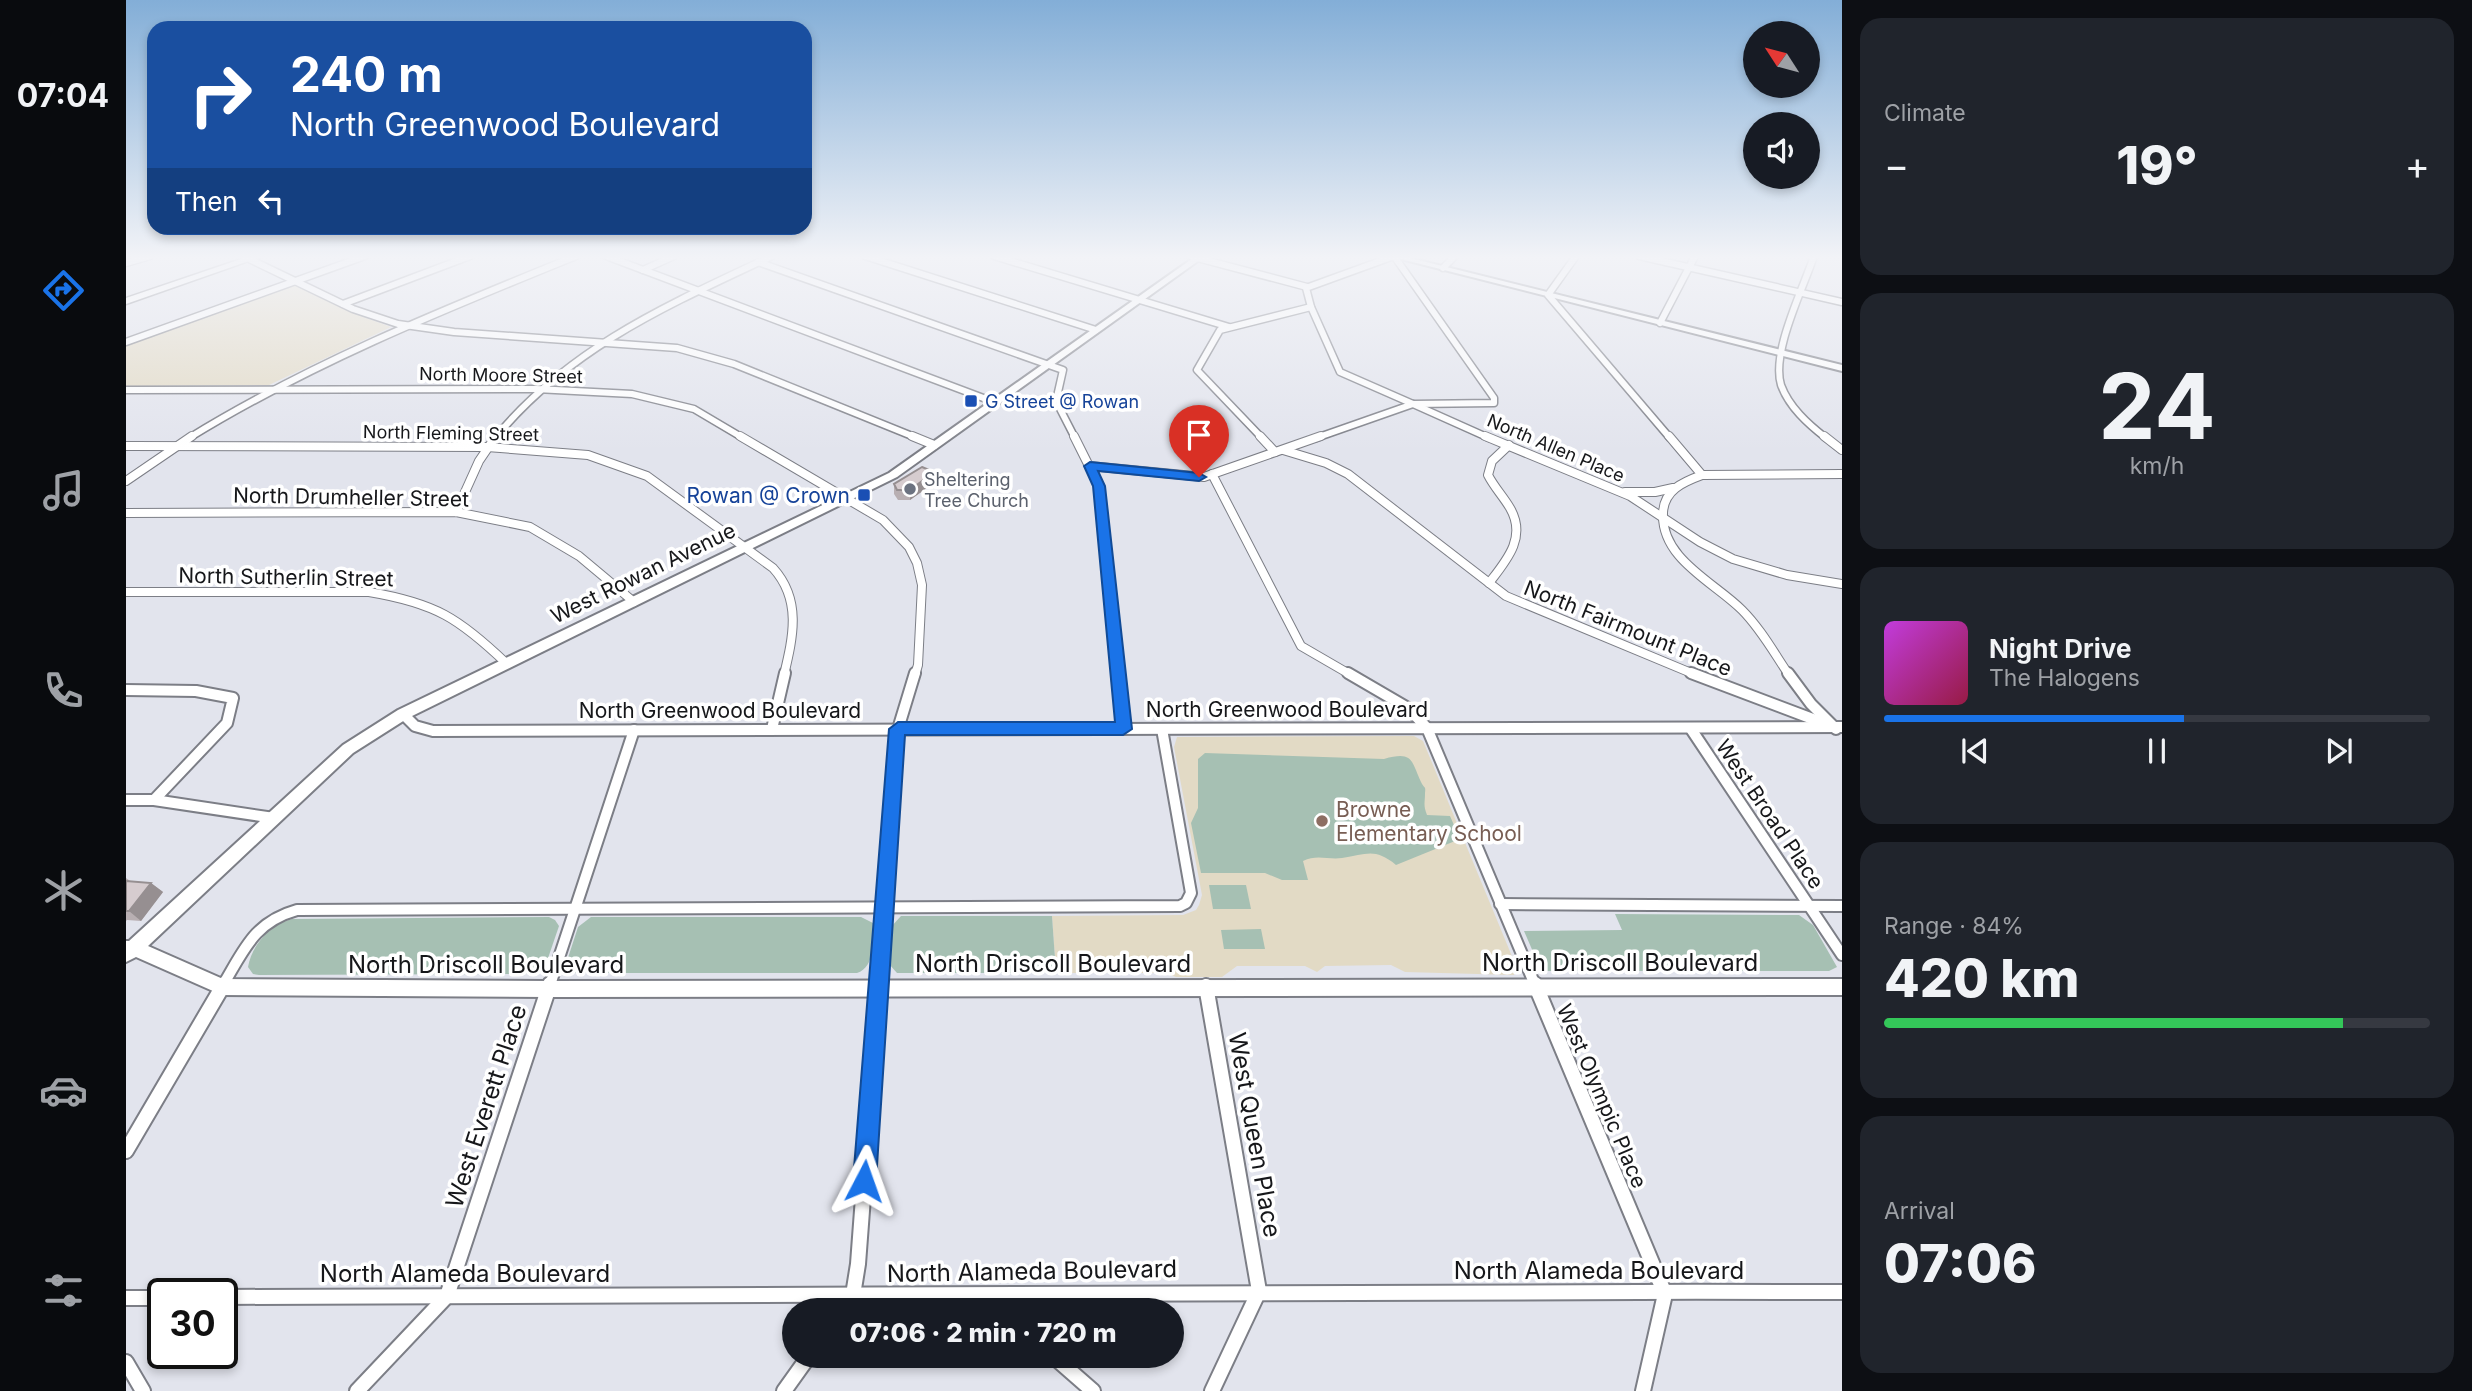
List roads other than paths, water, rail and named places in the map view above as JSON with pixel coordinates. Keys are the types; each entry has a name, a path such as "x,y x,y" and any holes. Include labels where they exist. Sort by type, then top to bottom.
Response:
{"street":[{"path":"126,342 185,321"},
{"path":"395,321 454,332 677,348 734,364 934,445"},
{"path":"126,481 175,446 269,389 417,321"},
{"path":"456,512 487,447 536,389 599,341 639,321"},
{"path":"778,321 994,402"},
{"path":"925,321 1064,372 1056,401 1099,486 1123,729"},
{"path":"1068,321 1096,330"},
{"name":"West Rowan Avenue","path":"128,951 348,749 403,714 893,475 1109,321"},
{"path":"1209,321 1230,327 1255,321"},
{"name":"North Allen Place","path":"1317,321 1338,370 1580,477 1621,491 1703,544 1746,564 1796,578 1842,584"},
{"path":"1090,466 1199,477 1413,404 1487,404 1495,401 1439,321"},
{"path":"1570,321 1702,475"},
{"path":"1652,321 1842,368"},
{"path":"1793,321 1782,353 1779,378 1793,406 1808,423 1842,450"},
{"name":"North Fairmount Place","path":"1230,327 1219,331 1198,372 1278,451 1326,463 1348,474 1520,604 1643,655 1839,729"},
{"name":"North Moore Street","path":"126,390 536,389 632,394 694,409 848,499 897,532 917,563 922,585 918,666 898,729 859,1264 853,1295"},
{"path":"1489,583 1510,556 1518,533 1512,510 1488,475 1492,461 1508,445"},
{"name":"North Fleming Street","path":"126,446 487,447 588,454 647,476 748,548 781,575 789,590 793,620 772,729"},
{"name":"West Olympic Place","path":"1212,474 1301,646 1408,708 1427,728 1665,1294"},
{"path":"1621,491 1654,492 1673,488 1702,475 1842,474"},
{"path":"1673,488 1666,499 1661,517 1668,542 1679,557 1738,605 1813,707 1839,729"},
{"name":"North Drumheller Street","path":"126,513 456,512 530,527 579,556 634,602"},
{"name":"North Sutherlin Street","path":"126,592 369,593 407,598 436,607 463,623 507,664"},
{"path":"126,690 196,691 233,698 226,723 154,800"},
{"name":"North Greenwood Boulevard","path":"403,714 410,725 420,730 433,731 1839,729"},
{"path":"126,1151 222,987 260,928 275,917 297,910 1173,907 1186,903 1191,893 1162,729"},
{"name":"West Broad Place","path":"1690,729 1842,955"},
{"name":"West Everett Place","path":"447,1296 634,730"},
{"path":"126,800 154,800 274,818"},
{"path":"1500,904 1842,906"},
{"name":"North Driscoll Boulevard","path":"128,951 222,987 1842,987"},
{"name":"West Queen Place","path":"1206,986 1259,1291"},
{"path":"1213,1391 1259,1291"},
{"name":"North Alameda Boulevard","path":"238,1297 1259,1291 1665,1294 1842,1292"},
{"path":"1015,1294 1016,1298"},
{"path":"1643,1391 1665,1294"},
{"path":"356,1391 447,1296"},
{"path":"126,1298 147,1298"},
{"path":"126,1363 144,1391"},
{"path":"784,1391 800,1368"},
{"path":"1067,1368 1093,1391"}],"place":[{"name":"G Street @ Rowan","path":"971,401"},
{"name":"Sheltering Tree Church","path":"910,489"},
{"name":"Rowan @ Crown","path":"864,495"},
{"name":"Browne Elementary School","path":"1322,821"}]}
